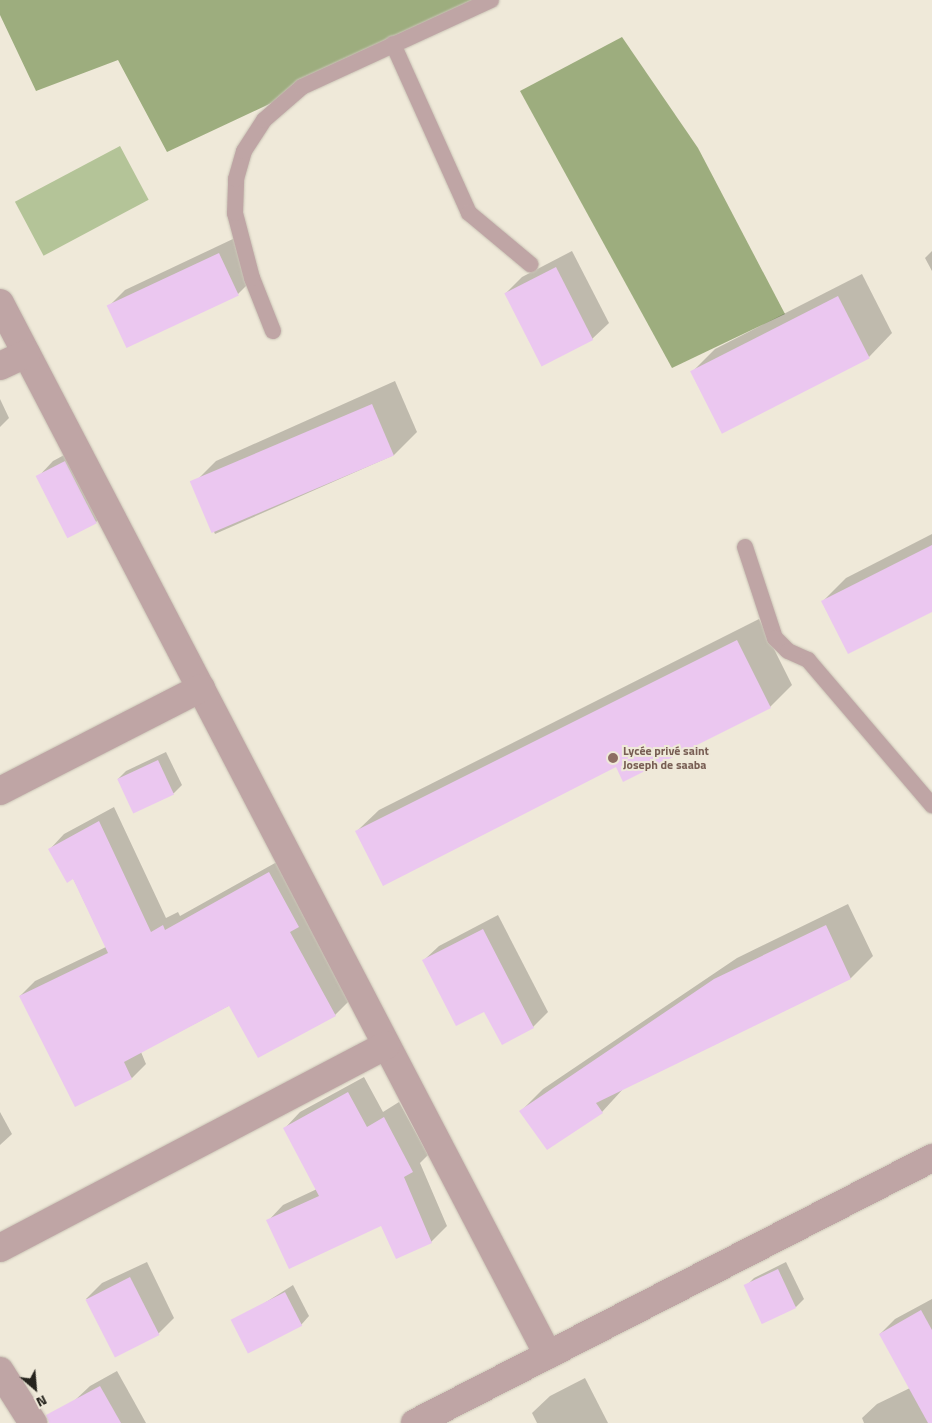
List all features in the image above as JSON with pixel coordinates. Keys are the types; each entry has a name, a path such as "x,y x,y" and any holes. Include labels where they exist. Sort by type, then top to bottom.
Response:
{"street":[{"path":"0,303 548,1355"},
{"path":"0,366 26,354"},
{"path":"0,791 201,688"},
{"path":"0,1248 386,1045"},
{"path":"415,1423 932,1158"},
{"path":"0,1371 33,1423"}],"lane":[{"path":"273,331 252,278 235,213 236,179 244,151 264,120 302,87 491,0"},
{"path":"393,44 469,212 530,264"},
{"path":"746,547 775,638 788,651 808,660 932,805"}],"green space":[{"path":"0,0 491,0 167,152 118,60 36,91 0,15"},
{"path":"622,37 698,148 785,314 672,368 520,91"},
{"path":"120,146 149,200 44,256 15,202"}],"building":[{"path":"219,253 239,296 126,348 107,305"},
{"path":"556,267 593,340 542,366 504,293"},
{"path":"838,296 870,358 722,434 690,371"},
{"path":"372,404 394,456 212,533 190,481"},
{"path":"65,461 97,523 67,538 36,476"},
{"path":"932,545 932,612 848,654 821,601"},
{"path":"737,640 771,708 623,782 616,767 383,886 355,831"},
{"path":"158,760 174,794 133,813 117,779"},
{"path":"99,821 151,932 163,925 165,930 269,872 299,927 290,932 336,1016 258,1058 229,1006 124,1062 132,1079 75,1107 19,996 108,953 73,879 67,883 48,849"},
{"path":"826,925 851,979 596,1103 603,1113 547,1150 519,1111 714,979"},
{"path":"483,929 534,1028 502,1045 484,1012 456,1026 422,960"},
{"path":"348,1092 367,1127 384,1117 413,1172 404,1177 432,1243 396,1259 381,1226 289,1269 266,1220 319,1196 283,1128"},
{"path":"778,1269 796,1308 762,1324 744,1285"},
{"path":"130,1277 160,1335 115,1358 85,1300"},
{"path":"285,1292 302,1326 248,1354 231,1320"},
{"path":"921,1310 932,1330 932,1423 928,1423 879,1334"},
{"path":"100,1386 121,1423 49,1423 46,1415"}],"place":[{"name":"Lycée privé saint Joseph de saaba","path":"613,758"}]}
